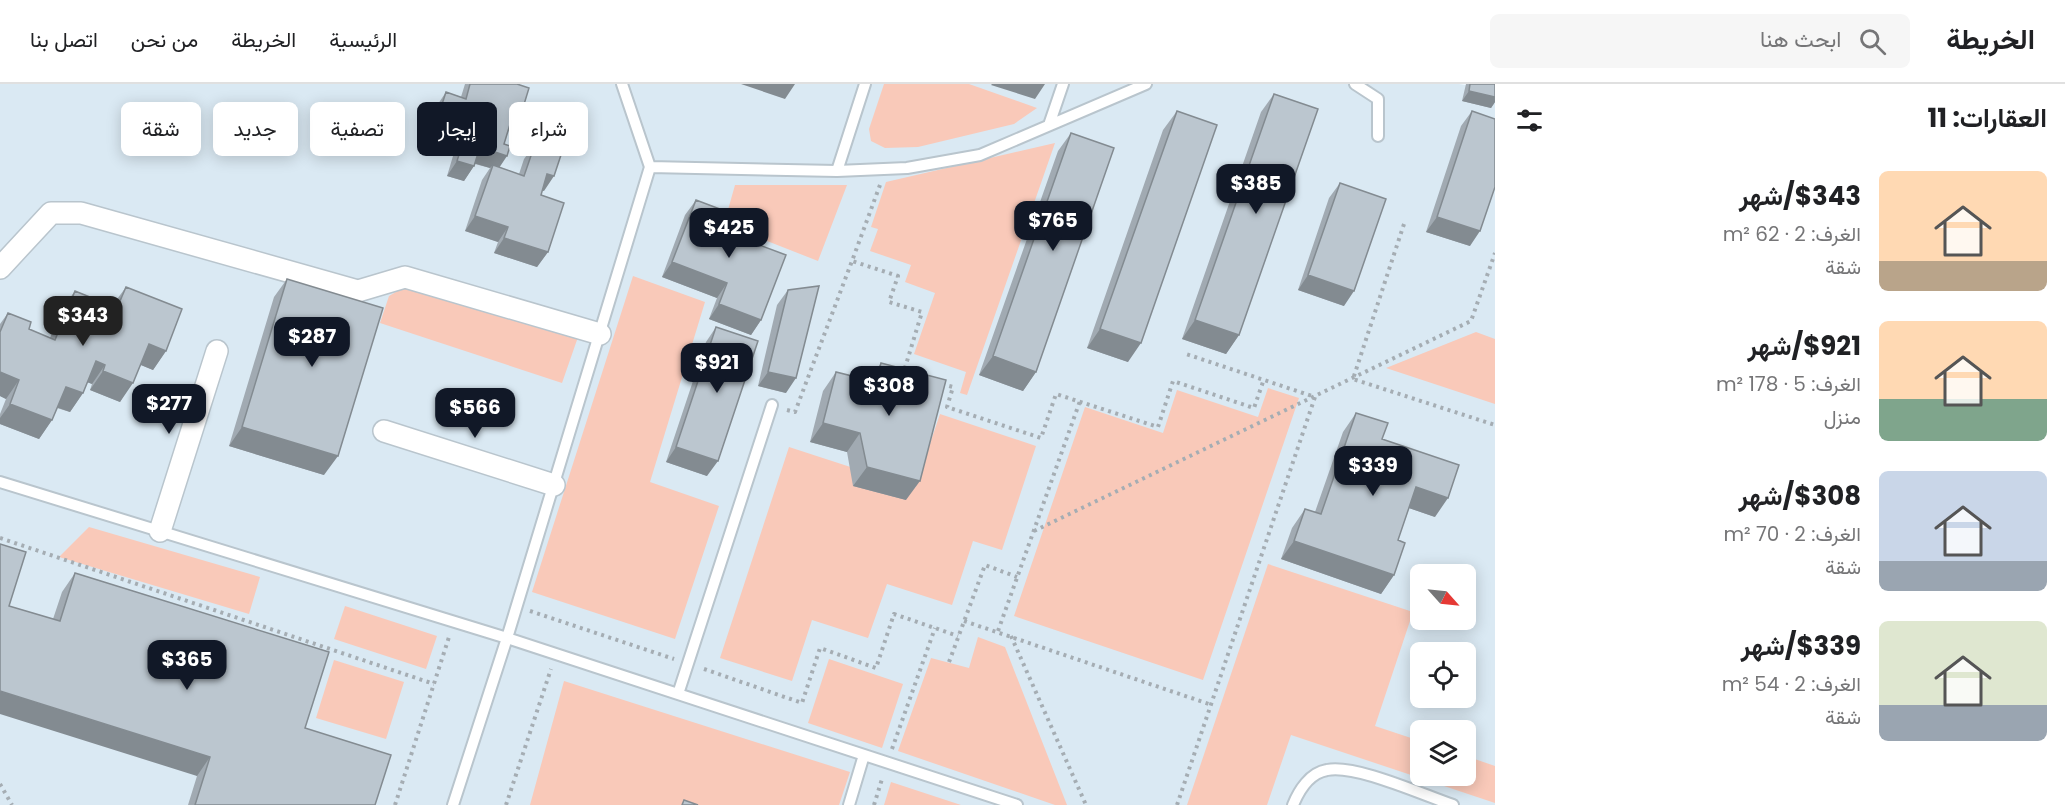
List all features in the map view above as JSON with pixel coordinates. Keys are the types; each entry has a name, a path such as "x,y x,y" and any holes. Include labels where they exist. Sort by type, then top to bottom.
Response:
{"street":[{"path":"0,267 51,213 81,213 358,291 405,277 600,334"},
{"path":"160,531 217,351"},
{"path":"384,431 554,485"}],"lane":[{"path":"453,805 507,638 650,167 622,84"},
{"path":"837,171 865,84"},
{"path":"1049,125 1063,84"},
{"path":"650,167 837,171 885,169 981,155 1146,84"},
{"path":"1356,84 1378,99 1378,136"},
{"path":"678,694 772,405"},
{"path":"0,482 507,638 1017,805"},
{"path":"849,805 864,755"},
{"path":"1293,805 1301,786 1326,770 1353,771 1453,805"}],"path":[{"path":"772,405 795,412 885,169"},
{"path":"1353,379 1404,224"},
{"path":"1034,531 1471,321 1495,253"},
{"path":"852,261 898,276 890,302 922,312 902,370 912,374"},
{"path":"1186,354 1315,397"},
{"path":"933,381 953,387 947,407 1041,438 1056,394 1158,427 1173,381 1254,408 1264,379"},
{"path":"1353,379 1495,424"},
{"path":"1177,805 1209,704 1315,397"},
{"path":"998,631 1080,401"},
{"path":"0,538 434,684"},
{"path":"949,662 985,565 1017,576"},
{"path":"516,607 802,703 820,648 876,668 894,614 958,636"},
{"path":"964,621 1209,704"},
{"path":"395,805 454,623"},
{"path":"874,805 935,628"},
{"path":"1011,636 1086,805"},
{"path":"506,805 556,654"},
{"path":"0,784 12,805"}],"shaded area":[{"path":"0,84 1459,84 1495,90 1495,805 0,805"},
{"path":"884,84 969,84 1037,108 1014,124 918,147 885,148 871,141 869,129"},
{"path":"1055,143 967,395 960,393 966,372 914,354 935,293 905,282 911,265 870,251 878,229 871,227 886,182"},
{"path":"735,185 847,185 818,261 724,224"},
{"path":"633,276 705,302 650,482 719,506 675,639 532,592"},
{"path":"406,286 578,337 562,383 380,323 389,296"},
{"path":"1476,332 1495,339 1495,404 1386,368"},
{"path":"1268,388 1299,398 1203,680 1014,616 1085,407 1163,433 1177,390 1258,417"},
{"path":"940,414 1036,446 1002,550 973,541 952,605 887,584 868,638 812,620 792,681 720,658 789,447 915,488"},
{"path":"89,527 260,577 249,614 59,557"},
{"path":"1268,564 1410,611 1410,621 1375,726 1410,738 1410,775 1291,735 1267,805 1187,805"},
{"path":"345,606 437,636 426,669 334,639"},
{"path":"978,637 1005,647 1067,805 1055,805 898,751 931,658 969,668"},
{"path":"829,659 903,684 882,748 808,723"},
{"path":"334,660 404,682 386,739 316,718"},
{"path":"564,681 850,772 839,805 530,805"},
{"path":"1476,759 1495,766 1495,803 1444,786 1476,786"},
{"path":"891,782 961,805 884,805"}],"building":[{"path":"470,84 517,84 529,88 525,102 509,102 509,128 504,144 509,146 507,156 497,153 497,102 443,102 446,92 466,99"},
{"path":"1470,84 1495,84 1495,97 1469,91"},
{"path":"1274,94 1318,109 1239,335 1195,320"},
{"path":"1177,111 1217,125 1141,343 1100,329"},
{"path":"1472,111 1495,119 1495,187 1480,231 1437,217"},
{"path":"1071,133 1114,148 1036,372 993,356"},
{"path":"459,156 477,156 474,166 457,161"},
{"path":"531,156 561,156 554,176 547,174 541,195 564,203 548,252 504,238 508,227 475,216 493,165 524,176"},
{"path":"1340,183 1386,199 1354,291 1308,275"},
{"path":"696,200 741,217 741,238 786,255 761,320 719,304 727,283 672,262"},
{"path":"287,279 383,308 338,456 242,427"},
{"path":"819,286 796,378 768,372 788,290"},
{"path":"126,287 182,309 166,351 149,344 133,383 103,371 105,365 96,361 83,393 66,387 52,420 10,404 19,380 0,372 0,332 8,313 31,322 29,329 55,340 75,291 117,308"},
{"path":"716,327 758,341 718,461 676,447"},
{"path":"881,363 946,380 920,481 867,467 860,433 823,423 836,372 876,382"},
{"path":"1356,413 1388,423 1382,439 1459,465 1448,498 1416,487 1398,540 1405,543 1394,575 1294,541 1305,509 1321,514"},
{"path":"0,544 26,552 9,606 60,621 75,573 329,652 305,728 391,755 375,805 195,805 210,757 0,691"},
{"path":"684,800 698,805 682,805"}]}
